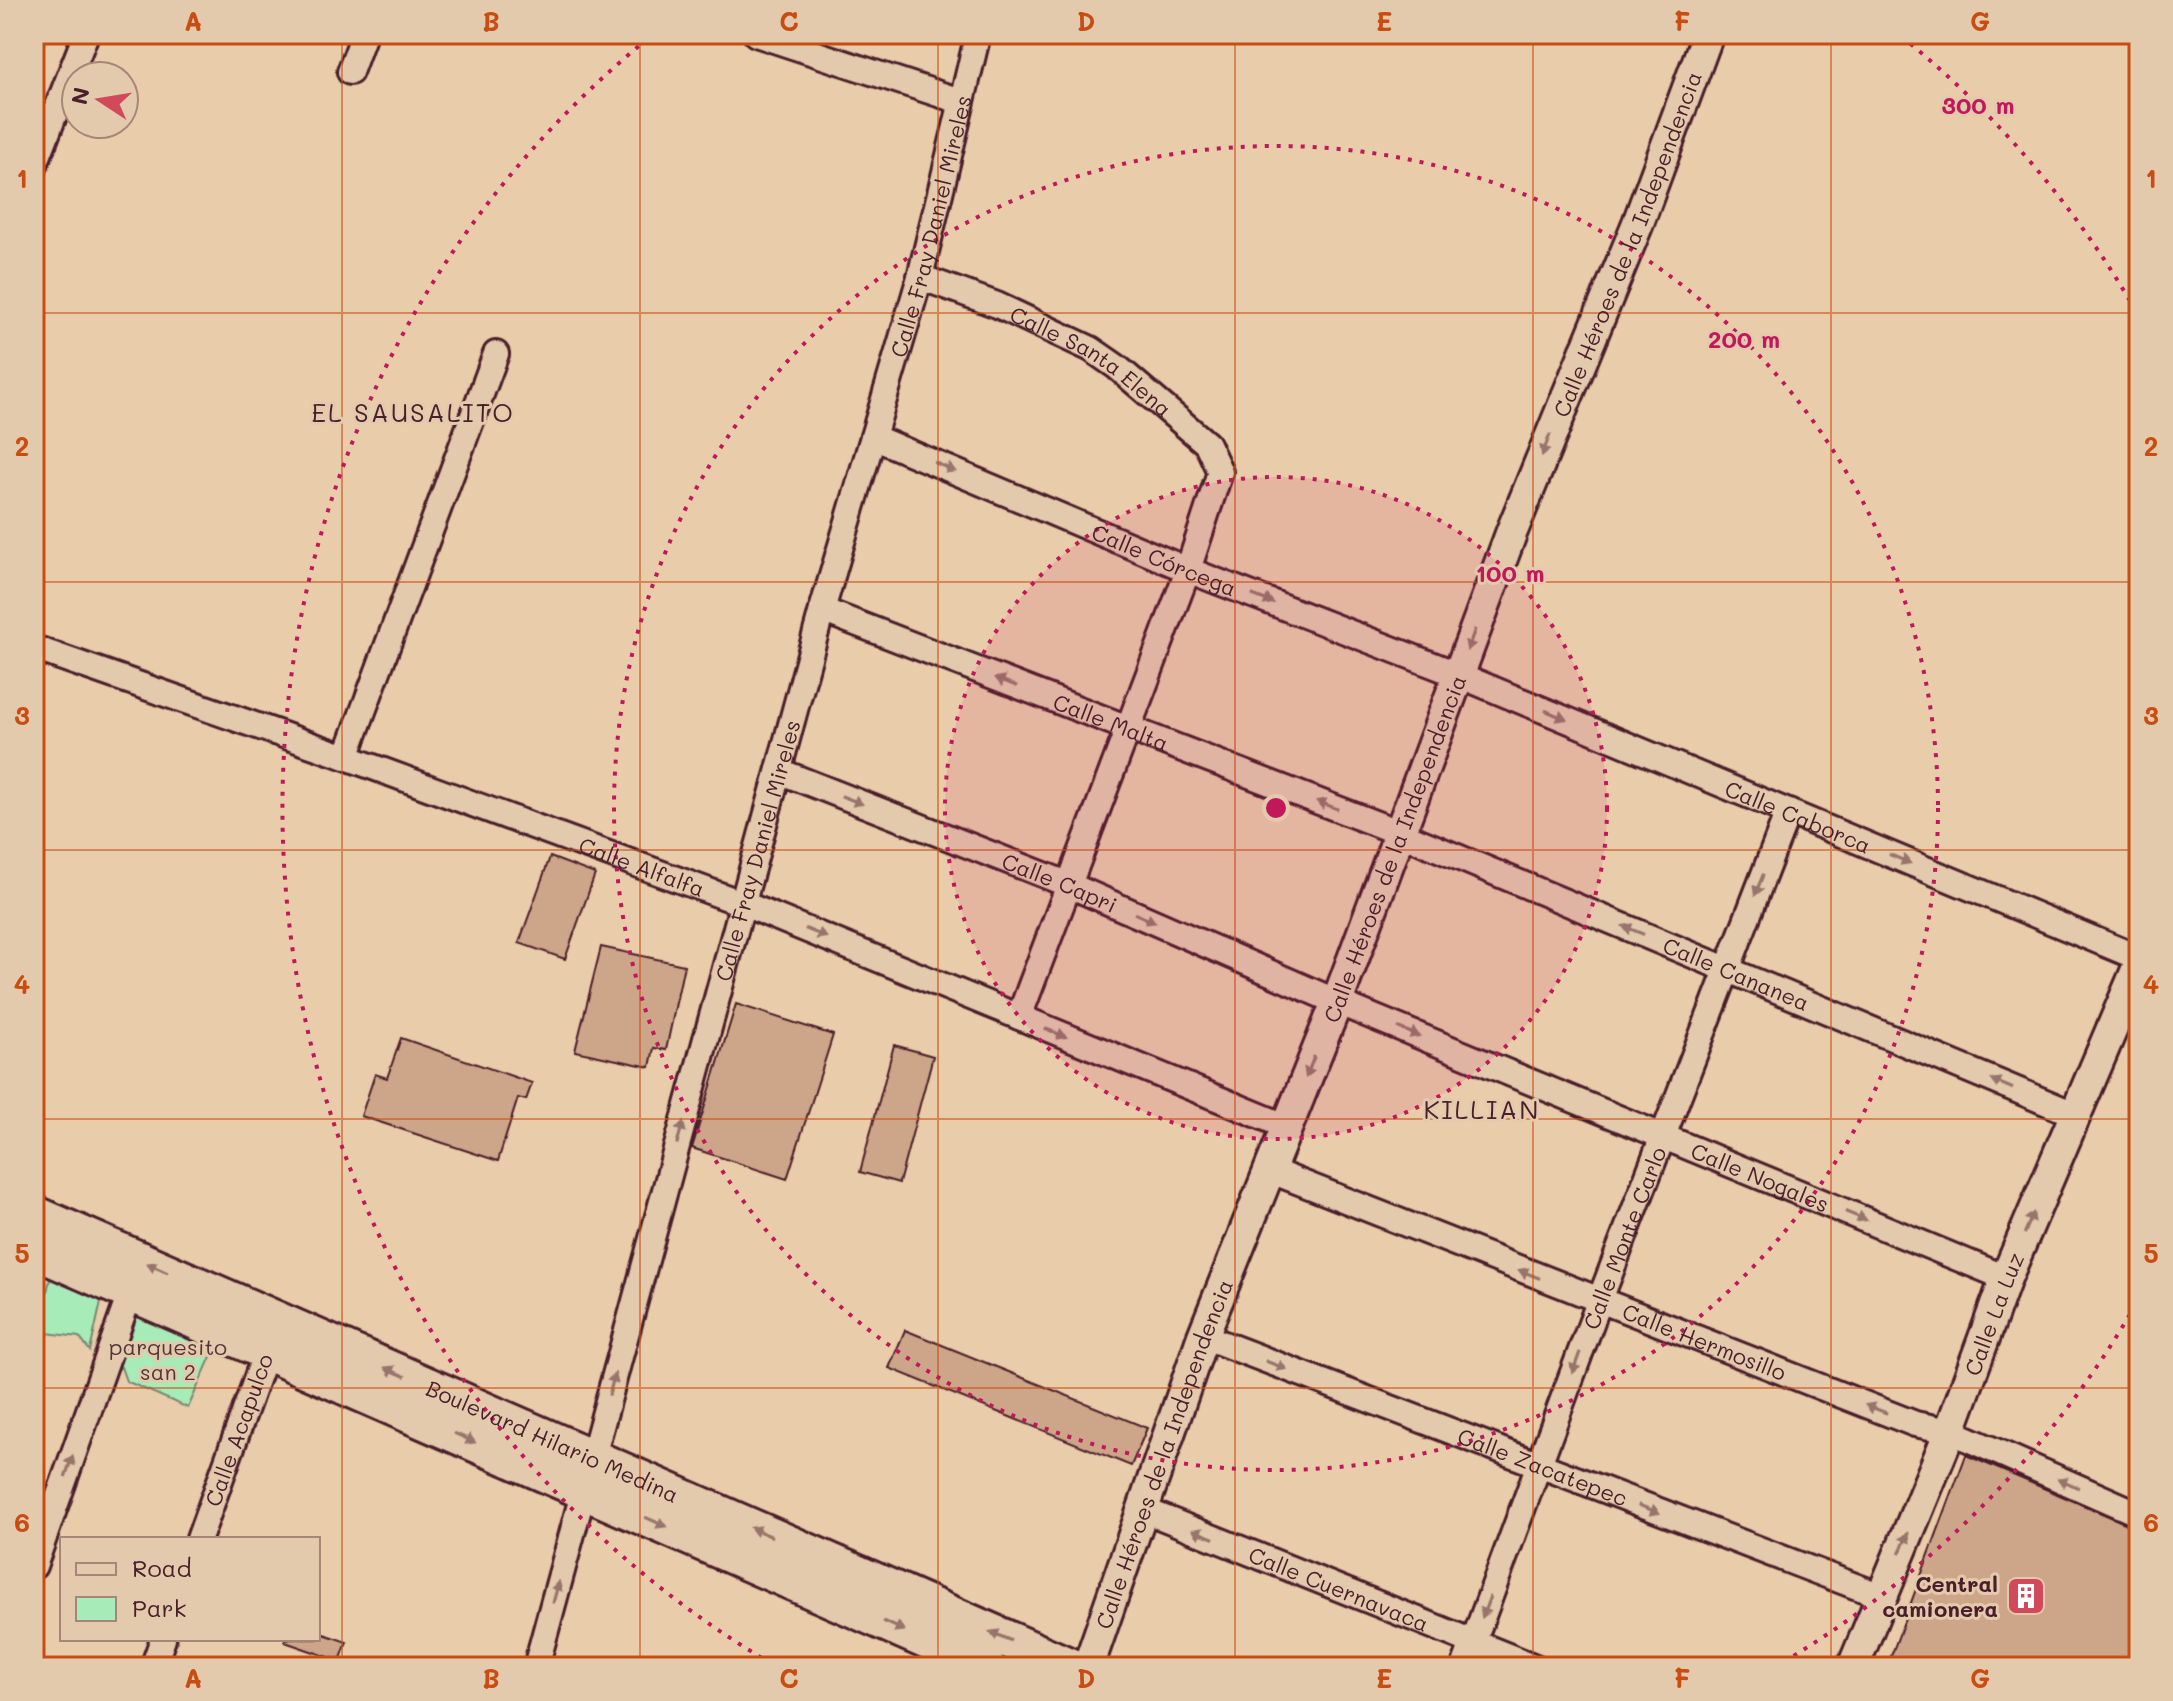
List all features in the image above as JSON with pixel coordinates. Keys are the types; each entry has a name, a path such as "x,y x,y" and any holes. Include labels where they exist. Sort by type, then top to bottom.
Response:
{"main road":[{"name":"Boulevard Hilario Medina","path":"34,1214 272,1336 588,1475 987,1667"},
{"name":"Boulevard Hilario Medina","path":"34,1250 130,1294 272,1336"},
{"name":"Boulevard Hilario Medina","path":"588,1475 1071,1667"}],"street":[{"path":"34,167 86,34"},
{"path":"350,72 364,34"},
{"path":"756,34 960,101"},
{"name":"Calle Fray Daniel Mireles","path":"537,1667 822,610 920,277 978,34"},
{"name":"Calle Héroes de la Independencia","path":"1088,1667 1203,1336 1337,1002 1512,531 1638,223 1708,34"},
{"name":"Calle Santa Elena","path":"920,277 1062,333 1117,367 1207,444 1220,472 1188,570"},
{"path":"346,757 496,354"},
{"name":"Calle Córcega","path":"873,437 1188,570 1459,675"},
{"path":"1019,1017 1188,570"},
{"name":"Calle Malta","path":"822,610 1400,833"},
{"name":"Calle Alfalfa","path":"34,648 346,757 744,904 1285,1126"},
{"name":"Calle Caborca","path":"1459,675 2139,958"},
{"name":"Calle Capri","path":"779,771 1067,884 1337,1002"},
{"name":"Calle Monte Carlo","path":"1464,1667 1599,1302 1788,812"},
{"name":"Calle Cananea","path":"1400,833 2074,1114"},
{"name":"Calle La Luz","path":"1853,1667 1950,1431 2006,1278 2139,965"},
{"name":"Calle Nogales","path":"1337,1002 2006,1278"},
{"name":"Calle Hermosillo","path":"1269,1170 1915,1424 1950,1431 2139,1514"},
{"path":"34,1566 130,1294"},
{"name":"Calle Acapulco","path":"200,1537 272,1336"},
{"name":"Calle Zacatepec","path":"1203,1336 1881,1596"},
{"name":"Calle Cuernavaca","path":"1144,1510 1535,1667"},
{"path":"153,1667 162,1641"}],"green space":[{"path":"54,1261 105,1284 90,1351 79,1337 38,1332"},
{"name":"parquesito san 2","path":"141,1305 218,1341 188,1408 126,1381 121,1367 114,1372"}],"building":[{"path":"550,857 595,874 565,959 519,943"},
{"path":"601,947 684,965 666,1050 654,1048 650,1067 575,1051"},
{"path":"736,1004 833,1035 787,1179 692,1148"},
{"path":"401,1038 532,1083 526,1100 518,1098 498,1161 361,1116 375,1074 387,1078"},
{"path":"894,1045 933,1056 899,1183 860,1172"},
{"path":"905,1330 1147,1428 1131,1466 889,1368"},
{"name":"Central camionera","path":"1966,1455 2139,1529 2139,1667 1887,1667"},
{"path":"320,1633 347,1642 340,1661 285,1642 320,1641"}],"place":[{"name":"Central camionera","path":"2026,1596"}],"district":[{"name":"EL SAUSALITO","path":"413,412"},
{"name":"KILLIAN","path":"1482,1109"}]}
